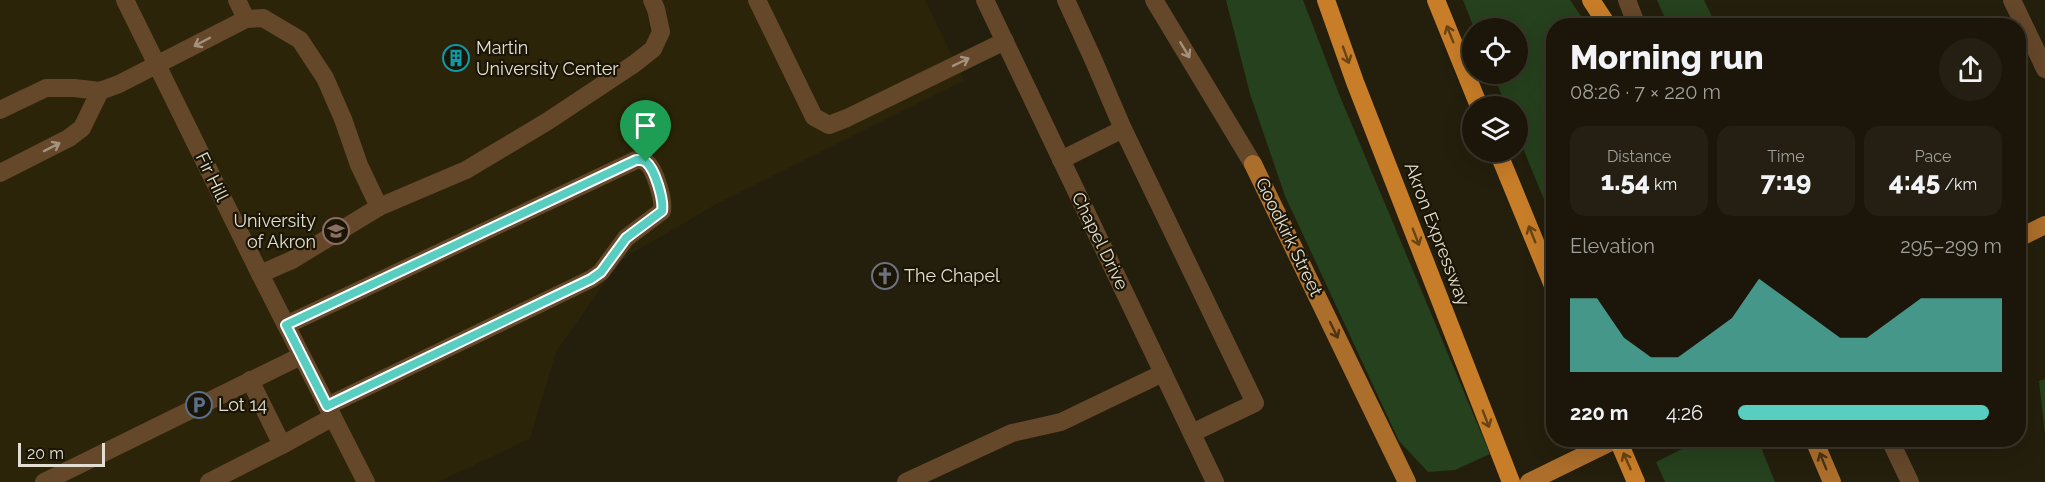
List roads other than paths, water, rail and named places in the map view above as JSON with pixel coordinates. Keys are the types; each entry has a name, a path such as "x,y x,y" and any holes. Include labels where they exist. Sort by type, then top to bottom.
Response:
{"highway":[{"name":"Akron Expressway","path":"1326,0 1355,82 1510,482"},
{"path":"1436,0 1475,96"},
{"path":"1590,0 1602,18"},
{"path":"1502,162 1546,269"},
{"path":"1619,447 1636,482"}],"main road":[{"name":"Goodkirk Street","path":"1253,164 1407,482"},
{"path":"2026,234 2045,225"},
{"path":"1529,482 1602,447"},
{"path":"1817,447 1832,482"}],"street":[{"name":"Fir Hill","path":"125,0 366,482"},
{"path":"237,0 246,19"},
{"path":"260,274 292,260 379,207 466,170 548,121 634,64 654,49 661,32 652,0"},
{"path":"757,0 814,117 829,125 1005,41"},
{"name":"Chapel Drive","path":"985,0 1215,482"},
{"path":"1066,0 1123,129 1255,403 1192,433"},
{"name":"Goodkirk Street","path":"1154,0 1253,164"},
{"path":"1627,0 1634,18"},
{"path":"2012,0 2021,18"},
{"path":"0,110 46,88 100,91 119,84 246,19 263,18 300,40 325,78 343,119 359,165 379,207"},
{"path":"2026,29 2045,69"},
{"path":"0,173 69,138 82,128 100,91"},
{"path":"1061,160 1123,129"},
{"path":"208,482 282,445 330,412 591,279 601,272 626,238 662,211 663,199 650,167 646,162 636,160 286,325"},
{"path":"44,482 302,356"},
{"path":"906,482 1012,432 1061,422 1163,373"},
{"path":"250,380 282,445"},
{"path":"1893,447 1910,482"}],"place":[{"name":"Martin University Center","path":"456,58"},
{"name":"University of Akron","path":"336,231"},
{"name":"The Chapel","path":"885,276"},
{"name":"Lot 14","path":"199,405"}]}
